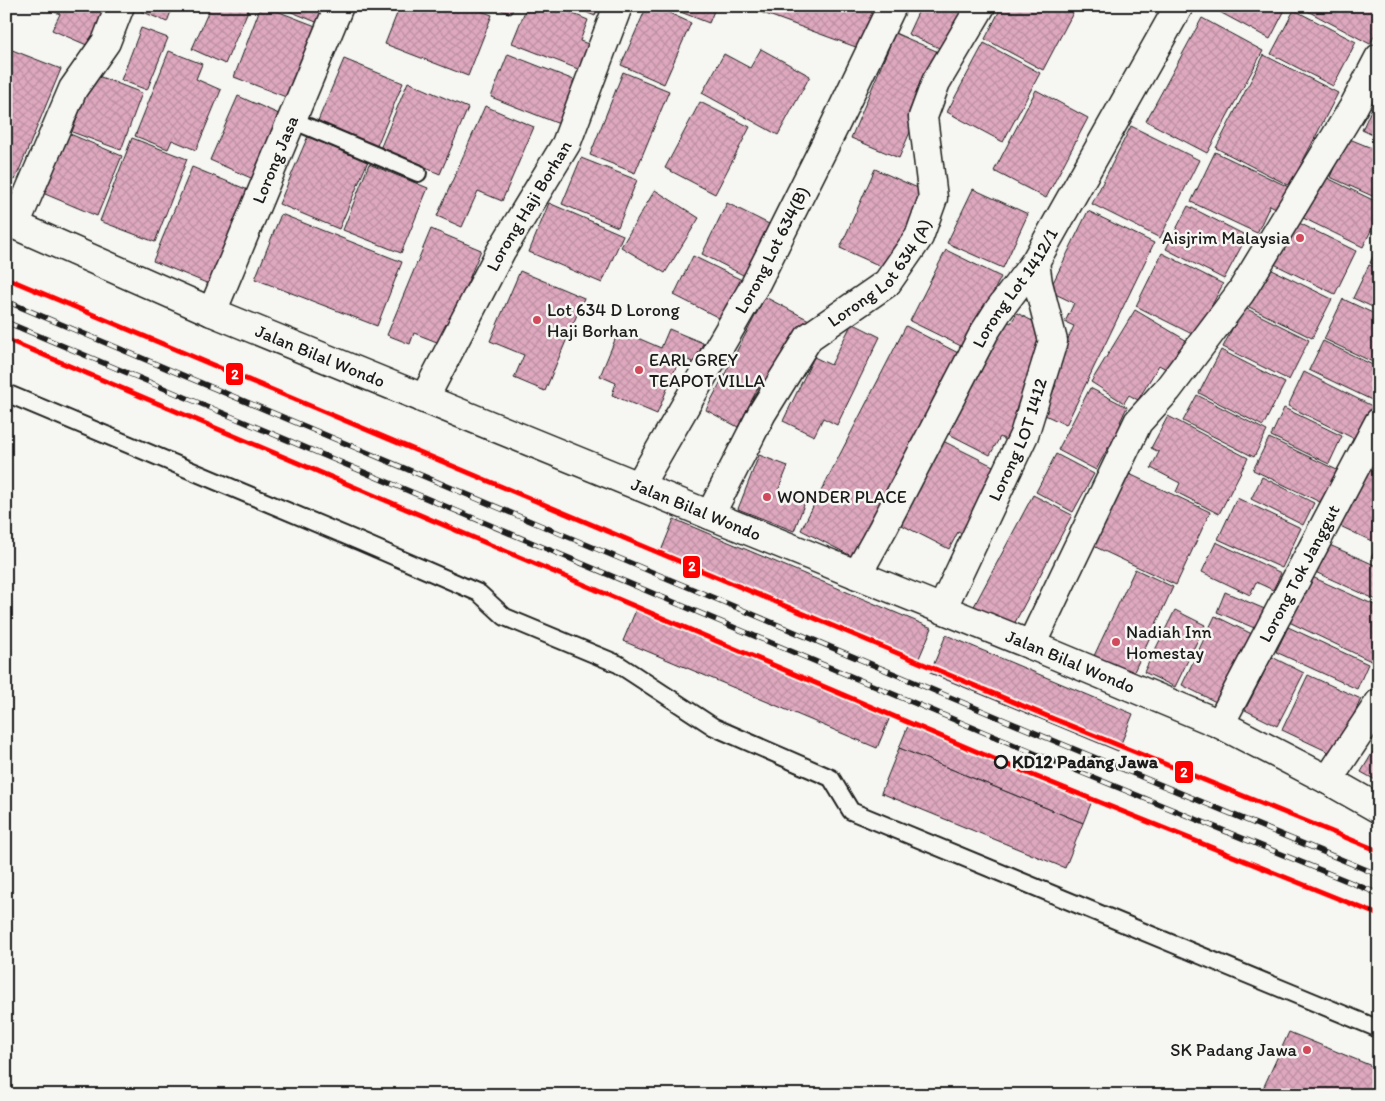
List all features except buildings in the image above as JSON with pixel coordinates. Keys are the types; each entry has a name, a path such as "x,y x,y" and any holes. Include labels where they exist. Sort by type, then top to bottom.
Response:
{"street":[{"path":"10,223 73,89 106,42 120,6"},
{"name":"Lorong Jasa","path":"212,312 339,6"},
{"name":"Lorong Haji Borhan","path":"424,399 501,251 566,144 618,6"},
{"name":"Lorong Lot 634(B)","path":"639,486 755,285 892,6"},
{"name":"Lorong Lot 634 (A)","path":"710,515 762,412 809,337 887,284 919,237 933,198 923,117 936,82 981,6"},
{"name":"Lorong Lot 1412/1","path":"857,575 984,332 1035,262 1179,6"},
{"path":"1031,645 1138,422 1168,389 1241,292 1353,108 1379,58"},
{"name":"Jalan Bilal Wondo","path":"10,223 212,312 1031,645 1220,724 1328,780 1379,809"},
{"name":"Lorong LOT 1412","path":"942,609 1024,435 1052,342 1035,262"},
{"name":"Lorong Tok Janggut","path":"1220,724 1379,422"},
{"path":"1328,780 1379,703"}],"lane":[{"path":"292,120 418,173"},
{"path":"6,393 479,593 505,618 618,664 714,727 831,778 851,811 1379,1029"}],"railway":[{"path":"6,301 1045,737 1379,875"},
{"path":"6,322 1036,754 1379,894"}],"transit line":[{"name":"2","path":"6,278 1054,719 1379,851"},
{"name":"2","path":"6,339 1032,775 1379,915"}],"place":[{"name":"Aisjrim Malaysia","path":"1300,238"},
{"name":"Lot 634 D Lorong Haji Borhan","path":"537,320"},
{"name":"EARL GREY TEAPOT VILLA","path":"639,370"},
{"name":"WONDER PLACE","path":"767,497"},
{"name":"Nadiah Inn Homestay","path":"1116,642"},
{"name":"KD12 Padang Jawa","path":"1001,762"},
{"name":"SK Padang Jawa","path":"1307,1050"}]}
